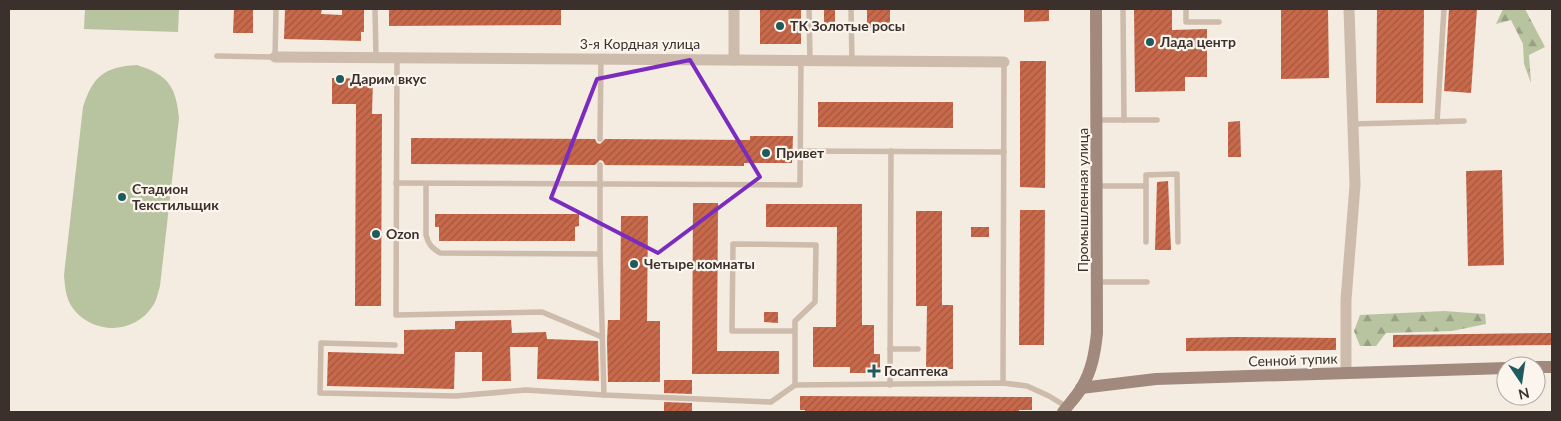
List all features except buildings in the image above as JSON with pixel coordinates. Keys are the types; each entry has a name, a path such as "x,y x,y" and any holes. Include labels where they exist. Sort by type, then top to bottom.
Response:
{"main road":[{"name":"Промышленная улица","path":"1065,410 1081,388 1090,371 1097,333 1098,120 1096,9"},
{"name":"Сенной тупик","path":"1081,388 1156,379 1496,368"}],"street":[{"path":"734,9 734,60"},
{"path":"1346,373 1346,300 1355,185 1349,9"},
{"name":"3-я Кордная улица","path":"275,57 1004,62"}],"lane":[{"path":"217,56 275,57 276,9"},
{"path":"375,9 376,58"},
{"path":"396,184 800,185 800,151 809,9"},
{"path":"851,9 852,61"},
{"path":"1123,9 1124,120"},
{"path":"1186,9 1186,22 1219,22"},
{"path":"1437,122 1444,9"},
{"path":"397,58 396,316 542,312 602,337"},
{"path":"600,139 601,59"},
{"path":"1003,383 1004,62"},
{"path":"1098,120 1157,120"},
{"path":"1353,124 1464,121"},
{"path":"800,151 1004,152"},
{"path":"890,385 891,151"},
{"path":"600,165 600,254 604,395"},
{"path":"1146,242 1146,175 1177,174 1178,242"},
{"path":"426,184 426,235 428,243 440,253 600,254"},
{"path":"1097,186 1146,186"},
{"path":"795,332 732,331 732,244 816,245 815,302 795,321 795,332 795,385"},
{"path":"1098,282 1147,282"},
{"path":"394,345 321,343 320,393 456,396 526,390 771,402 795,385 1003,383 1027,386 1049,396 1065,410"},
{"path":"890,349 918,349"}],"highlighted area":[{"path":"690,60 760,177 658,253 551,198 597,79"}],"green space":[{"path":"85,9 179,9 178,32 84,29"},
{"path":"1503,9 1525,9 1545,47 1529,55 1531,83 1524,64 1523,44 1511,20 1496,24"},
{"name":"Стадион Текстильщик","path":"137,65 156,73 168,83 173,90 178,107 179,118 160,286 154,304 147,314 138,321 116,328 105,327 94,325 75,311 68,299 64,275 83,107 91,88 101,75 116,68"},
{"path":"1444,311 1485,314 1486,324 1452,331 1386,333 1376,346 1360,346 1354,331 1360,315"}],"place":[{"name":"ТК Золотые росы","path":"780,26"},
{"name":"Лада центр","path":"1150,42"},
{"name":"Дарим вкус","path":"340,79"},
{"name":"Привет","path":"766,153"},
{"name":"Стадион Текстильщик","path":"122,197"},
{"name":"Ozon","path":"376,234"},
{"name":"Четыре комнаты","path":"634,264"},
{"name":"Госаптека","path":"874,371"}]}
